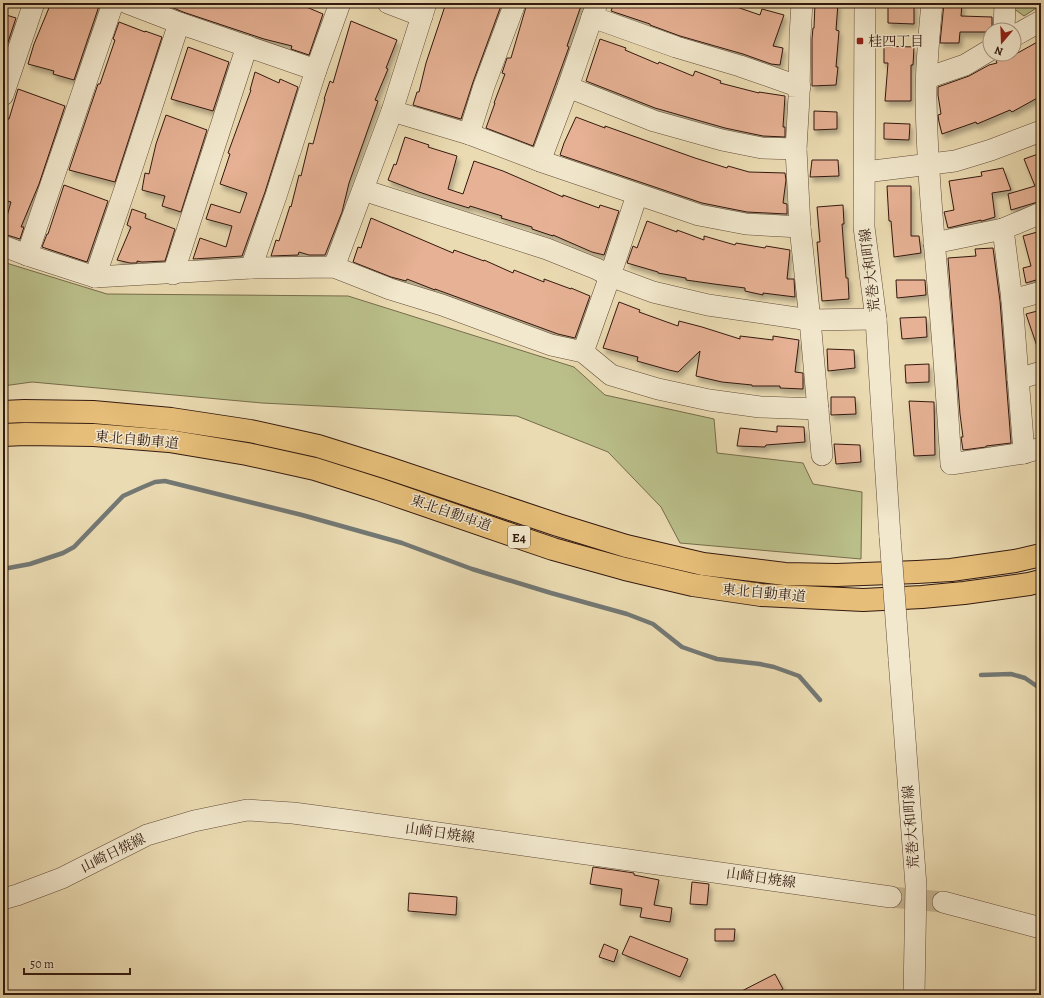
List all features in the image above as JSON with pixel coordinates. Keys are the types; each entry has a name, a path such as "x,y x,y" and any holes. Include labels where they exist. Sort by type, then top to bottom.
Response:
{"highway":[{"name":"東北自動車道","path":"3,412 93,412 171,419 250,431 326,448 626,546 703,564 784,574 837,575 951,570 1014,561 1041,555"},
{"name":"東北自動車道","path":"3,435 25,434 109,436 169,441 247,454 315,470 371,486 553,549 618,567 692,585 761,595 863,600 922,597 1029,584 1041,581"}],"street":[{"path":"3,96 34,3"},
{"path":"27,255 113,3"},
{"path":"127,3 179,23 316,70"},
{"path":"251,268 276,196 316,70 340,3"},
{"path":"334,267 392,111 424,9 388,3"},
{"path":"469,134 484,86 515,3"},
{"name":"荒巻大和町線","path":"865,3 864,227 876,319 890,537 916,886 914,995"},
{"path":"932,3 926,96 928,163 951,464 1033,451 1018,379 1012,300 1003,229"},
{"path":"1004,22 1005,3"},
{"path":"798,5 800,36 800,87 796,149 800,227 822,455"},
{"path":"540,161 568,87 594,10 676,47 740,66 800,87"},
{"path":"1022,32 1041,21"},
{"path":"94,277 128,180 179,23"},
{"path":"173,274 246,46"},
{"path":"927,78 965,65 982,55"},
{"path":"568,87 654,121 714,138 762,148 796,149"},
{"path":"392,111 469,134 540,161 699,215 746,224 800,227"},
{"path":"865,172 928,163 954,161 991,150 1041,131"},
{"path":"363,190 547,250 653,292 708,305 810,320 876,319"},
{"path":"583,352 637,195"},
{"path":"934,243 1003,229 1041,213"},
{"path":"3,246 94,277 173,274 251,268 334,267 390,289 442,305 551,345 583,352 610,375 658,389 709,400 760,407 818,409"},
{"path":"1012,300 1041,292"},
{"path":"1018,379 1041,372"},
{"name":"山崎日焼線","path":"3,899 62,878 147,835 194,822 247,810 308,815 891,897"},
{"path":"942,902 1041,928"}],"green space":[{"path":"1013,3 1041,3 1041,5 1024,16 1013,8"},
{"path":"3,262 107,294 348,296 574,367 605,395 714,419 717,453 803,463 813,484 862,492 861,559 680,543 661,507 608,452 517,416 262,403 32,382 3,386"}],"building":[{"path":"51,3 91,3 99,6 74,80 53,74 54,71 28,64 34,44"},
{"path":"162,3 292,3 323,14 309,55 291,49 292,46 264,39 183,12"},
{"path":"446,3 502,3 461,119 413,105 417,92 419,92 426,63"},
{"path":"527,3 582,3 567,46 569,47 533,146 486,128 505,74 502,73 507,58 511,58"},
{"path":"614,3 725,3 760,15 762,9 784,15 773,46 783,48 780,65 771,64 743,54 680,36 611,11"},
{"path":"815,3 838,3 836,30 839,31 836,85 812,86 812,39"},
{"path":"888,3 914,4 914,24 888,23"},
{"path":"944,3 962,3 961,16 992,17 992,22 982,22 982,32 960,32 959,43 940,43"},
{"path":"3,14 16,18 3,57"},
{"path":"351,21 397,40 386,68 388,69 375,100 378,101 349,183 342,212 325,255 309,255 299,252 298,255 271,256 276,240 279,241 290,206 291,207 299,175 301,176 309,143 313,144 324,99 330,81 333,83"},
{"path":"119,22 162,37 115,182 69,170 98,84 100,84 115,40 113,39"},
{"path":"600,39 626,48 625,50 658,64 659,62 693,76 695,71 721,81 720,83 759,93 785,96 783,127 785,127 785,137 763,136 725,128 655,108 586,81"},
{"path":"1041,40 1041,96 1012,112 1010,110 977,124 976,122 942,134 938,115 941,114 938,87 969,76 996,62 1022,62 1022,51"},
{"path":"884,46 914,47 913,65 911,65 911,101 885,101 888,63 884,63"},
{"path":"188,47 229,62 213,111 171,99"},
{"path":"255,72 279,83 280,79 298,87 265,192 242,256 193,259 200,238 226,247 232,226 206,219 211,204 240,213 247,193 220,184 230,154 228,153 251,90"},
{"path":"18,89 65,106 39,184 21,227 24,227 20,239 3,234 11,202 3,200 3,135"},
{"path":"814,111 837,112 837,129 814,130"},
{"path":"166,115 207,130 181,212 162,206 165,196 142,190 145,173 149,174 156,144"},
{"path":"576,117 727,168 728,166 749,172 785,173 786,180 783,203 787,204 787,214 747,212 702,203 560,155"},
{"path":"884,123 910,124 909,140 884,139"},
{"path":"405,137 429,145 428,147 457,156 448,189 463,194 474,161 503,171 563,197 563,195 599,208 600,205 619,211 604,255 592,252 553,235 532,229 532,227 501,218 502,216 470,206 469,208 446,201 388,180 394,164 396,165"},
{"path":"1041,153 1041,201 1011,210 1008,194 1035,186 1024,159"},
{"path":"812,160 838,160 839,176 810,177"},
{"path":"1003,168 1011,190 992,193 995,217 948,228 944,212 954,210 949,181 982,176 981,172"},
{"path":"64,185 108,201 87,262 42,247 48,234"},
{"path":"887,186 911,186 911,236 919,236 921,253 894,257 891,221 889,221"},
{"path":"843,205 844,224 842,224 849,299 822,301 817,242 820,242 817,207"},
{"path":"132,209 146,214 145,218 175,229 165,261 137,261 137,263 130,263 117,260 131,227 127,225"},
{"path":"371,218 453,253 454,250 484,260 513,273 514,270 544,282 544,279 590,296 575,338 558,334 407,279 406,281 391,277 353,262 358,247 361,248"},
{"path":"647,221 704,240 704,236 735,245 736,243 765,248 766,246 790,250 787,279 794,279 795,297 763,293 763,295 745,291 745,288 686,280 686,278 658,273 627,263 633,246 637,248"},
{"path":"1041,231 1041,280 1026,283 1023,268 1031,266 1023,236"},
{"path":"993,248 1000,301 1011,443 963,450 948,258 976,256 975,249"},
{"path":"896,280 925,280 926,295 897,298"},
{"path":"619,302 640,310 639,312 678,326 679,321 740,339 740,336 773,340 773,336 799,340 795,372 803,373 803,389 780,388 780,386 752,386 722,382 696,376 700,351 678,372 637,361 638,357 603,348"},
{"path":"1041,310 1041,351 1039,352 1026,314"},
{"path":"926,317 927,337 902,339 900,318"},
{"path":"827,349 854,350 855,368 828,371"},
{"path":"929,364 929,382 906,383 905,365"},
{"path":"831,397 855,397 856,414 831,415"},
{"path":"909,401 934,402 935,455 914,456"},
{"path":"777,426 804,427 805,442 766,445 765,447 737,446 740,428 777,432"},
{"path":"834,444 860,445 861,462 836,464"},
{"path":"593,867 634,873 634,875 659,880 654,905 672,908 670,922 640,917 642,908 620,905 622,889 590,884"},
{"path":"692,882 709,884 707,905 690,904"},
{"path":"409,893 457,897 456,915 408,911"},
{"path":"715,929 735,929 734,941 715,941"},
{"path":"630,936 688,959 680,977 622,954"},
{"path":"604,944 618,950 614,962 599,957"},
{"path":"775,974 783,989 772,995 734,995"}],"waterway":[{"path":"3,569 30,564 63,553 74,547 123,496 155,482 165,481 302,515 402,543 472,569 627,614 653,624 682,647 717,659 760,664 774,667 799,676 820,700"},
{"path":"981,675 1011,674 1025,678 1041,689"}],"tunnel":[{"path":"891,897 943,902"}],"place":[{"name":"桂四丁目","path":"860,41"}]}
